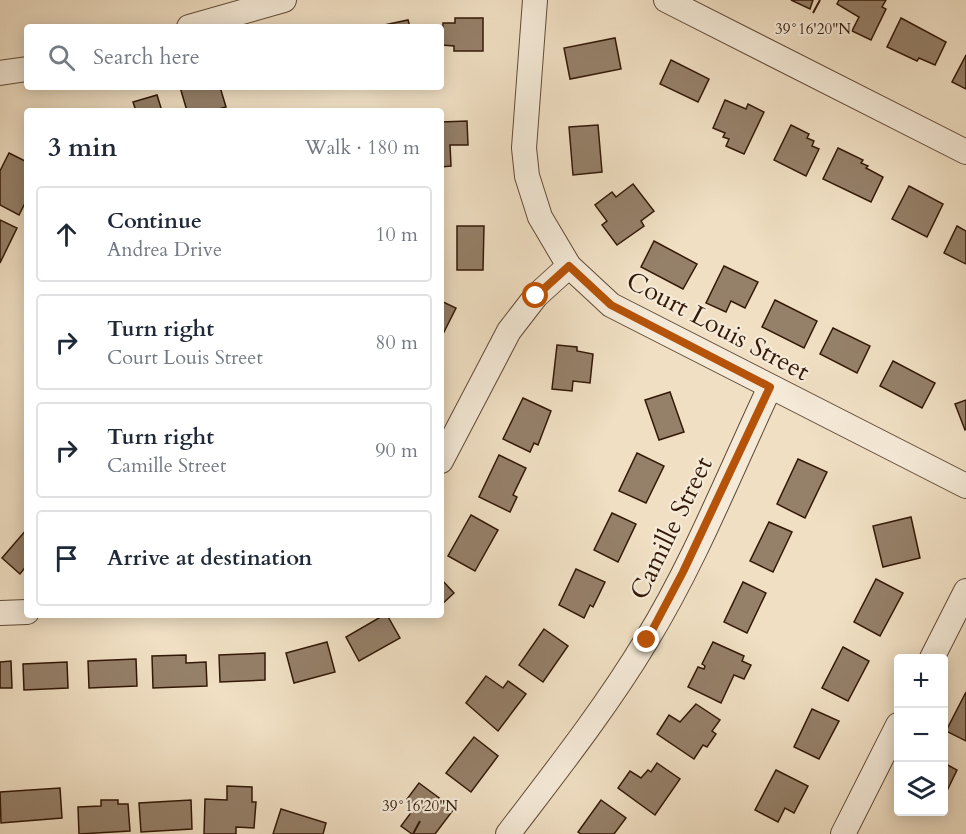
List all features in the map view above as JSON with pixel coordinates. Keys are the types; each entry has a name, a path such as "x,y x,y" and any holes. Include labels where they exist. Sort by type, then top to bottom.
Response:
{"street":[{"path":"201,16 284,0"},
{"name":"Court Louis Street","path":"535,0 524,148 527,176 540,217 569,266 611,305 966,486"},
{"path":"666,0 966,152"},
{"path":"0,73 24,69"},
{"path":"444,455 509,331 536,296 569,266"},
{"name":"Camille Street","path":"508,834 599,715 647,640 683,572 770,387"},
{"path":"934,654 966,591"},
{"path":"0,613 24,612"},
{"path":"843,834 894,733"}],"building":[{"path":"791,0 813,0 810,9"},
{"path":"839,0 886,0 882,7 886,9 871,40 852,31 859,17 837,4"},
{"path":"455,18 483,18 483,51 454,51 454,46 444,45 443,23 455,23"},
{"path":"901,18 946,42 935,65 919,58 917,61 887,47"},
{"path":"408,20 409,24 389,24"},
{"path":"615,38 621,69 570,79 564,48"},
{"path":"966,55 966,89 952,82"},
{"path":"671,60 709,79 698,102 660,84"},
{"path":"181,90 221,90 226,107 222,108 186,108"},
{"path":"157,95 161,108 135,108 133,102"},
{"path":"725,100 746,109 748,104 764,112 744,154 726,146 729,139 723,137 725,133 713,128"},
{"path":"467,121 468,145 450,145 451,166 444,167 444,122"},
{"path":"598,125 602,172 573,175 569,127"},
{"path":"791,125 809,134 807,138 814,141 812,146 819,149 806,176 774,160"},
{"path":"838,148 863,160 861,163 868,166 866,168 883,177 871,202 823,179"},
{"path":"9,153 24,160 24,205 19,215 0,205 0,171"},
{"path":"633,184 654,211 641,221 644,226 617,245 602,225 607,221 595,205 612,192 616,197"},
{"path":"909,186 943,204 927,237 892,219"},
{"path":"0,220 17,228 0,263"},
{"path":"457,226 484,226 483,270 457,270"},
{"path":"957,226 966,231 966,264 944,253"},
{"path":"654,241 697,264 683,289 641,267"},
{"path":"724,266 758,282 745,308 731,301 726,312 706,303"},
{"path":"775,300 817,321 804,348 762,327"},
{"path":"444,302 456,308 444,332"},
{"path":"833,328 870,346 857,373 820,354"},
{"path":"557,345 577,347 577,351 593,354 590,383 573,381 572,391 552,389"},
{"path":"893,361 935,383 922,408 880,386"},
{"path":"670,392 684,432 659,440 645,400"},
{"path":"523,398 551,411 538,445 534,443 530,452 503,439"},
{"path":"966,400 966,429 965,430 955,404"},
{"path":"637,453 664,466 646,503 619,491"},
{"path":"499,455 526,468 513,495 517,497 510,512 479,497"},
{"path":"798,459 827,472 805,518 777,504"},
{"path":"612,513 636,524 618,562 594,550"},
{"path":"471,515 498,530 475,571 448,556"},
{"path":"911,517 920,558 883,567 873,526"},
{"path":"769,522 792,532 773,572 750,561"},
{"path":"24,532 24,569 20,574 2,558"},
{"path":"576,569 605,582 593,607 590,605 584,618 559,605"},
{"path":"876,579 903,593 880,636 854,622"},
{"path":"444,582 454,593 444,602"},
{"path":"743,582 766,593 747,633 724,622"},
{"path":"379,618 389,618 400,638 359,661 346,637"},
{"path":"544,629 568,646 543,682 519,665"},
{"path":"327,642 335,672 294,683 286,653"},
{"path":"713,642 744,656 742,661 751,665 744,679 734,675 721,703 688,687 698,667 704,669 705,666 702,664"},
{"path":"843,647 869,661 848,701 822,688"},
{"path":"265,653 265,680 220,682 219,655"},
{"path":"186,655 186,663 206,662 207,686 153,688 152,656"},
{"path":"136,659 137,686 89,688 88,661"},
{"path":"11,661 12,688 0,688 0,662"},
{"path":"67,662 68,688 24,690 23,664"},
{"path":"486,676 503,688 508,681 526,694 498,731 466,703"},
{"path":"966,692 966,741 948,732 948,727"},
{"path":"696,704 720,720 712,731 716,734 707,747 703,745 694,759 657,734 669,715 680,722"},
{"path":"812,709 839,721 819,759 794,747"},
{"path":"474,737 498,756 471,792 446,773"},
{"path":"657,763 680,779 655,815 618,788 630,771 641,778 648,770 651,772"},
{"path":"948,765 957,770 948,789"},
{"path":"776,770 808,786 794,813 785,808 778,822 755,810"},
{"path":"419,783 454,809 435,834 412,834 401,826 416,806 407,799"},
{"path":"227,786 252,787 252,802 256,802 254,828 236,827 236,834 204,834 205,799 227,800"},
{"path":"60,788 62,818 1,823 0,792"},
{"path":"101,800 118,800 118,804 128,804 130,831 79,834 78,807 101,806"},
{"path":"191,800 192,829 141,832 139,803"},
{"path":"601,800 626,818 614,834 581,834 578,832"},
{"path":"281,809 326,823 323,834 273,834"}],"route":[{"path":"536,296 569,266 611,305 770,387 683,572 647,640"}]}
